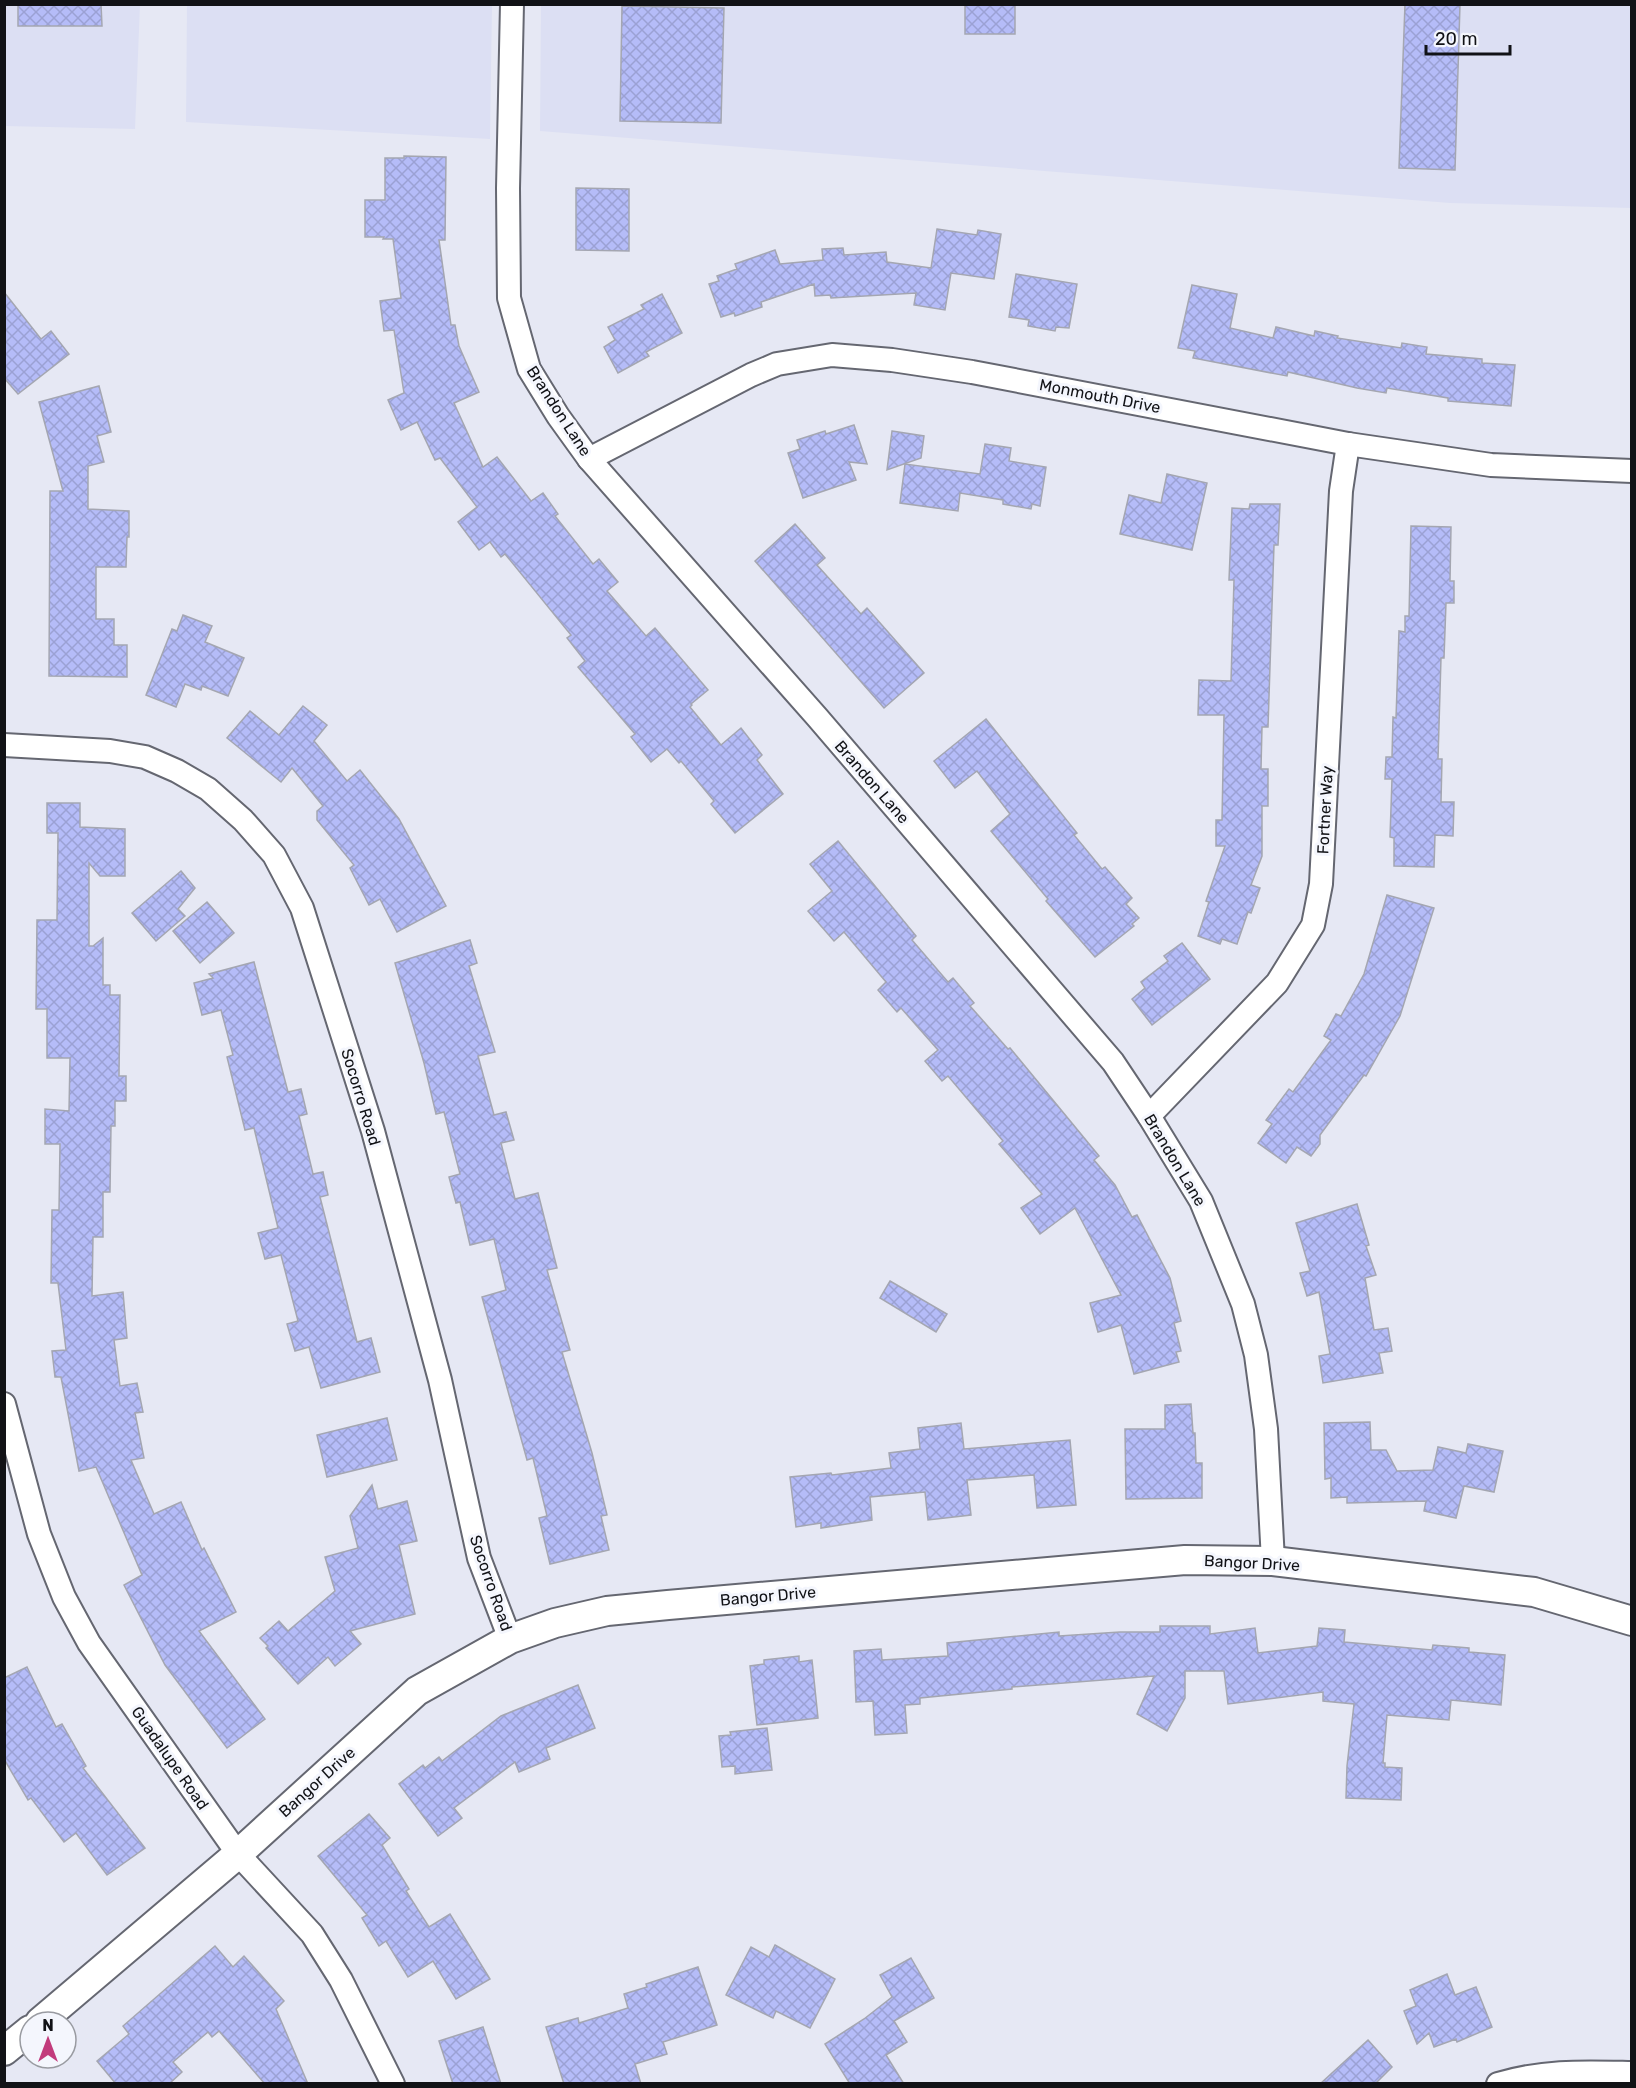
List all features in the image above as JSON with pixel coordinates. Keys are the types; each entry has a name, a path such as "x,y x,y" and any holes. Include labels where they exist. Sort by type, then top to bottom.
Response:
{"street":[{"name":"Brandon Lane","path":"512,4 508,188 509,298 529,369 558,416 589,459 817,717 1105,1053 1149,1116 1201,1201 1243,1304 1256,1355 1266,1429 1273,1561"},
{"name":"Monmouth Drive","path":"589,459 751,375 777,364 832,355 892,360 972,372 1348,444 1491,465 1632,471"},
{"name":"Fortner Way","path":"1149,1116 1276,984 1313,925 1321,884 1341,491 1348,444"},
{"name":"Socorro Road","path":"4,745 110,751 145,757 177,771 208,789 243,820 274,855 302,908 372,1131 440,1380 478,1558 510,1639"},
{"name":"Guadalupe Road","path":"4,1404 39,1534 64,1597 89,1643 238,1854 312,1935 342,1980 393,2084"},
{"name":"Bangor Drive","path":"54,2010 238,1854 417,1691 510,1639 555,1623 597,1613 668,1605 1185,1560 1273,1561 1534,1592 1632,1621"},
{"path":"4,2051 18,2040"},
{"path":"1498,2084 1537,2074 1632,2073"}],"shaded area":[{"path":"5,5 140,5 135,129 5,126"},
{"path":"187,5 492,5 490,139 186,122"},
{"path":"541,5 1631,5 1631,208 1450,203 540,131"}],"building":[{"path":"18,4 101,4 102,26 18,26"},
{"path":"965,4 1015,4 1015,34 965,34"},
{"path":"1405,4 1460,4 1455,170 1399,168"},
{"path":"622,6 724,8 721,123 620,121"},
{"path":"404,156 446,157 445,240 439,240 451,325 455,325 459,346 479,392 454,403 483,467 497,457 531,501 543,493 558,514 555,516 593,564 599,559 618,582 607,591 646,636 655,628 708,690 690,707 721,745 741,728 762,755 757,760 783,794 735,833 711,804 714,801 681,761 679,763 667,749 651,762 631,737 635,734 578,667 585,661 567,638 571,635 505,554 501,557 490,542 479,550 458,522 477,507 440,458 435,460 417,422 401,430 388,400 404,393 394,330 384,331 380,301 401,298 393,239 365,237 365,200 385,200 385,158 404,158"},
{"path":"576,188 629,189 629,251 576,250"},
{"path":"937,229 977,235 978,230 1001,234 994,279 951,273 945,310 914,305 916,293 831,298 830,295 815,296 814,284 761,302 762,307 735,316 734,313 721,317 709,284 719,281 717,276 737,269 735,264 775,250 780,264 823,260 822,249 843,248 844,255 886,252 887,262 931,268"},
{"path":"1016,274 1077,284 1069,328 1056,327 1055,331 1028,326 1029,320 1009,317"},
{"path":"1192,285 1237,294 1230,328 1273,338 1276,327 1314,336 1315,331 1338,336 1337,338 1401,348 1402,343 1427,347 1426,354 1482,359 1482,363 1515,365 1511,406 1448,401 1448,398 1387,388 1386,393 1288,372 1287,376 1193,358 1195,351 1178,348"},
{"path":"4,292 41,339 51,331 69,354 18,394 4,378"},
{"path":"662,294 682,333 646,352 649,356 618,373 604,347 615,340 608,327 644,309 641,305"},
{"path":"99,386 111,432 97,436 104,462 88,466 88,509 129,511 129,537 127,537 126,567 96,567 96,619 114,619 114,645 127,645 127,677 49,676 50,491 63,491 39,402"},
{"path":"854,425 867,464 849,462 856,480 803,498 788,453 800,449 797,440"},
{"path":"892,431 924,436 921,458 887,470"},
{"path":"985,444 1011,448 1009,461 1046,467 1040,506 1032,504 1031,509 1003,504 1003,500 960,493 958,511 900,503 905,464 980,474"},
{"path":"1167,474 1207,483 1192,550 1120,534 1129,495 1161,503"},
{"path":"1250,504 1280,504 1278,545 1274,545 1268,727 1262,727 1261,769 1268,769 1268,806 1262,806 1262,856 1251,885 1260,888 1251,913 1248,912 1237,944 1222,939 1220,944 1198,936 1209,902 1206,901 1225,846 1216,846 1216,820 1222,820 1224,715 1198,715 1199,680 1231,681 1234,580 1229,580 1232,508 1249,509"},
{"path":"795,524 825,558 817,565 861,614 867,608 924,673 884,708 755,561"},
{"path":"1411,526 1451,527 1450,581 1454,581 1454,603 1446,603 1444,658 1441,658 1438,759 1442,759 1441,802 1454,802 1453,836 1435,835 1434,867 1394,866 1394,838 1390,837 1392,779 1385,779 1386,757 1392,757 1393,717 1396,718 1399,631 1405,632 1405,616 1409,616"},
{"path":"183,615 212,626 205,642 244,658 228,696 202,686 201,690 185,684 176,707 146,695 172,629 177,631"},
{"path":"303,706 327,725 314,741 347,781 360,770 399,819 446,906 397,932 380,899 369,905 350,868 354,865 317,820 317,811 323,806 292,768 281,782 227,738 250,711 279,735"},
{"path":"986,719 1077,833 1074,835 1102,869 1105,867 1132,898 1126,904 1139,918 1132,924 1134,926 1095,957 1046,901 1048,899 991,831 1010,814 977,771 955,788 934,761"},
{"path":"47,803 80,803 80,827 125,829 125,876 100,876 89,863 89,946 93,946 103,938 103,985 110,985 110,995 120,995 119,1076 126,1076 126,1101 115,1101 115,1126 111,1126 110,1192 103,1192 103,1237 93,1237 92,1296 123,1292 127,1338 114,1340 120,1386 137,1383 143,1412 135,1413 144,1458 131,1460 154,1514 181,1502 202,1550 204,1548 236,1612 199,1631 265,1719 227,1748 165,1665 124,1585 142,1575 96,1467 79,1471 61,1377 55,1377 52,1351 66,1350 58,1283 51,1283 52,1210 59,1210 60,1144 45,1144 45,1109 69,1111 70,1058 47,1058 47,1009 36,1009 37,920 57,920 58,833 47,833"},
{"path":"838,841 916,936 912,940 948,982 953,978 974,1003 970,1006 1008,1049 1010,1048 1099,1156 1094,1160 1115,1185 1132,1217 1137,1215 1170,1278 1181,1321 1174,1323 1181,1351 1176,1352 1179,1362 1134,1374 1121,1325 1098,1332 1090,1303 1121,1295 1075,1208 1040,1234 1021,1208 1042,1194 999,1144 1003,1141 948,1076 942,1081 925,1061 938,1050 901,1008 897,1012 878,990 886,982 844,932 834,941 808,911 832,891 810,864"},
{"path":"181,871 195,888 178,909 185,916 156,941 132,913"},
{"path":"1387,895 1434,908 1400,1016 1366,1076 1364,1075 1320,1135 1320,1144 1311,1156 1297,1147 1286,1163 1258,1143 1272,1124 1266,1120 1289,1089 1293,1092 1331,1040 1324,1036 1336,1014 1341,1016 1364,974"},
{"path":"207,902 234,933 200,963 173,931"},
{"path":"470,940 477,963 469,966 495,1052 478,1056 494,1115 506,1112 514,1140 501,1143 515,1199 538,1193 557,1268 547,1270 570,1350 562,1352 592,1453 607,1515 601,1516 609,1550 550,1564 539,1518 547,1516 533,1458 527,1460 482,1297 506,1290 494,1239 470,1245 460,1202 456,1203 449,1177 460,1174 444,1112 436,1114 395,963"},
{"path":"1182,943 1210,979 1152,1025 1132,999 1145,988 1141,982 1168,961 1164,956"},
{"path":"254,962 288,1092 301,1089 307,1114 299,1116 313,1174 323,1172 328,1195 320,1197 357,1342 371,1338 380,1372 321,1388 309,1347 295,1351 287,1324 298,1321 281,1255 265,1259 258,1233 278,1228 254,1128 245,1130 227,1057 233,1055 221,1010 202,1015 194,983 213,978 209,974"},
{"path":"1357,1204 1369,1245 1366,1246 1376,1275 1365,1278 1374,1330 1388,1328 1392,1351 1379,1353 1383,1373 1323,1383 1319,1356 1330,1354 1319,1292 1307,1296 1300,1273 1310,1271 1296,1223"},
{"path":"890,1281 947,1314 936,1332 880,1298"},
{"path":"1191,1404 1196,1463 1202,1463 1202,1498 1126,1499 1125,1429 1165,1429 1165,1405"},
{"path":"387,1418 397,1460 327,1477 317,1435"},
{"path":"1370,1422 1371,1450 1386,1450 1397,1471 1433,1470 1438,1447 1466,1453 1468,1444 1503,1451 1494,1492 1464,1486 1456,1518 1424,1511 1426,1501 1347,1503 1347,1497 1331,1498 1331,1478 1325,1479 1324,1423"},
{"path":"961,1423 964,1449 1070,1440 1076,1505 1037,1508 1034,1475 967,1480 971,1515 928,1520 925,1492 870,1497 872,1520 821,1528 821,1523 796,1527 790,1477 891,1468 889,1453 920,1449 918,1428"},
{"path":"372,1485 378,1509 407,1501 417,1541 399,1545 415,1614 350,1631 361,1644 335,1666 328,1657 298,1684 260,1638 279,1621 288,1631 335,1591 325,1557 358,1548 350,1516"},
{"path":"1160,1626 1210,1626 1210,1634 1255,1628 1258,1653 1317,1646 1319,1628 1345,1630 1344,1642 1432,1650 1433,1645 1469,1648 1469,1652 1505,1655 1501,1705 1451,1700 1449,1720 1387,1715 1383,1763 1385,1767 1402,1768 1401,1800 1346,1798 1354,1704 1323,1701 1323,1692 1228,1704 1224,1671 1185,1671 1185,1698 1167,1731 1137,1714 1154,1676 1012,1687 1012,1689 920,1698 920,1704 905,1705 907,1733 875,1735 873,1701 856,1702 854,1651 881,1649 882,1660 948,1656 947,1643 1059,1632 1059,1636 1160,1632"},
{"path":"799,1656 799,1662 812,1660 818,1718 757,1725 750,1666 764,1664 764,1660"},
{"path":"27,1667 56,1727 62,1724 86,1766 83,1768 145,1848 107,1875 76,1833 64,1842 31,1798 28,1800 4,1759 4,1678"},
{"path":"578,1685 595,1728 546,1748 550,1759 519,1772 515,1762 454,1808 462,1818 438,1836 399,1784 423,1765 425,1768 439,1757 442,1761 501,1716"},
{"path":"767,1728 772,1770 735,1774 735,1766 722,1767 719,1736 731,1735 730,1732"},
{"path":"369,1814 390,1838 382,1845 409,1889 406,1891 429,1927 450,1914 490,1979 456,1999 433,1961 408,1977 386,1941 379,1946 362,1918 367,1915 318,1856"},
{"path":"775,1945 835,1979 810,2028 776,2011 773,2018 726,1995 751,1947 769,1957"},
{"path":"215,1946 233,1967 244,1956 284,2001 276,2009 308,2084 265,2084 219,2031 212,2037 208,2032 173,2062 182,2072 169,2084 116,2084 97,2061 129,2034 123,2026"},
{"path":"911,1958 934,1998 894,2021 907,2042 886,2055 904,2084 850,2084 825,2044 864,2019 892,1997 880,1975"},
{"path":"698,1967 717,2025 663,2042 667,2054 635,2064 641,2084 564,2084 546,2027 578,2018 579,2023 628,2008 624,1994 647,1987 646,1984"},
{"path":"1447,1974 1455,1995 1476,1987 1492,2027 1457,2042 1456,2039 1434,2047 1429,2033 1417,2044 1404,2011 1416,2006 1410,1990"},
{"path":"483,2027 501,2084 453,2084 439,2041"},
{"path":"1368,2040 1392,2067 1375,2084 1320,2084"}]}
